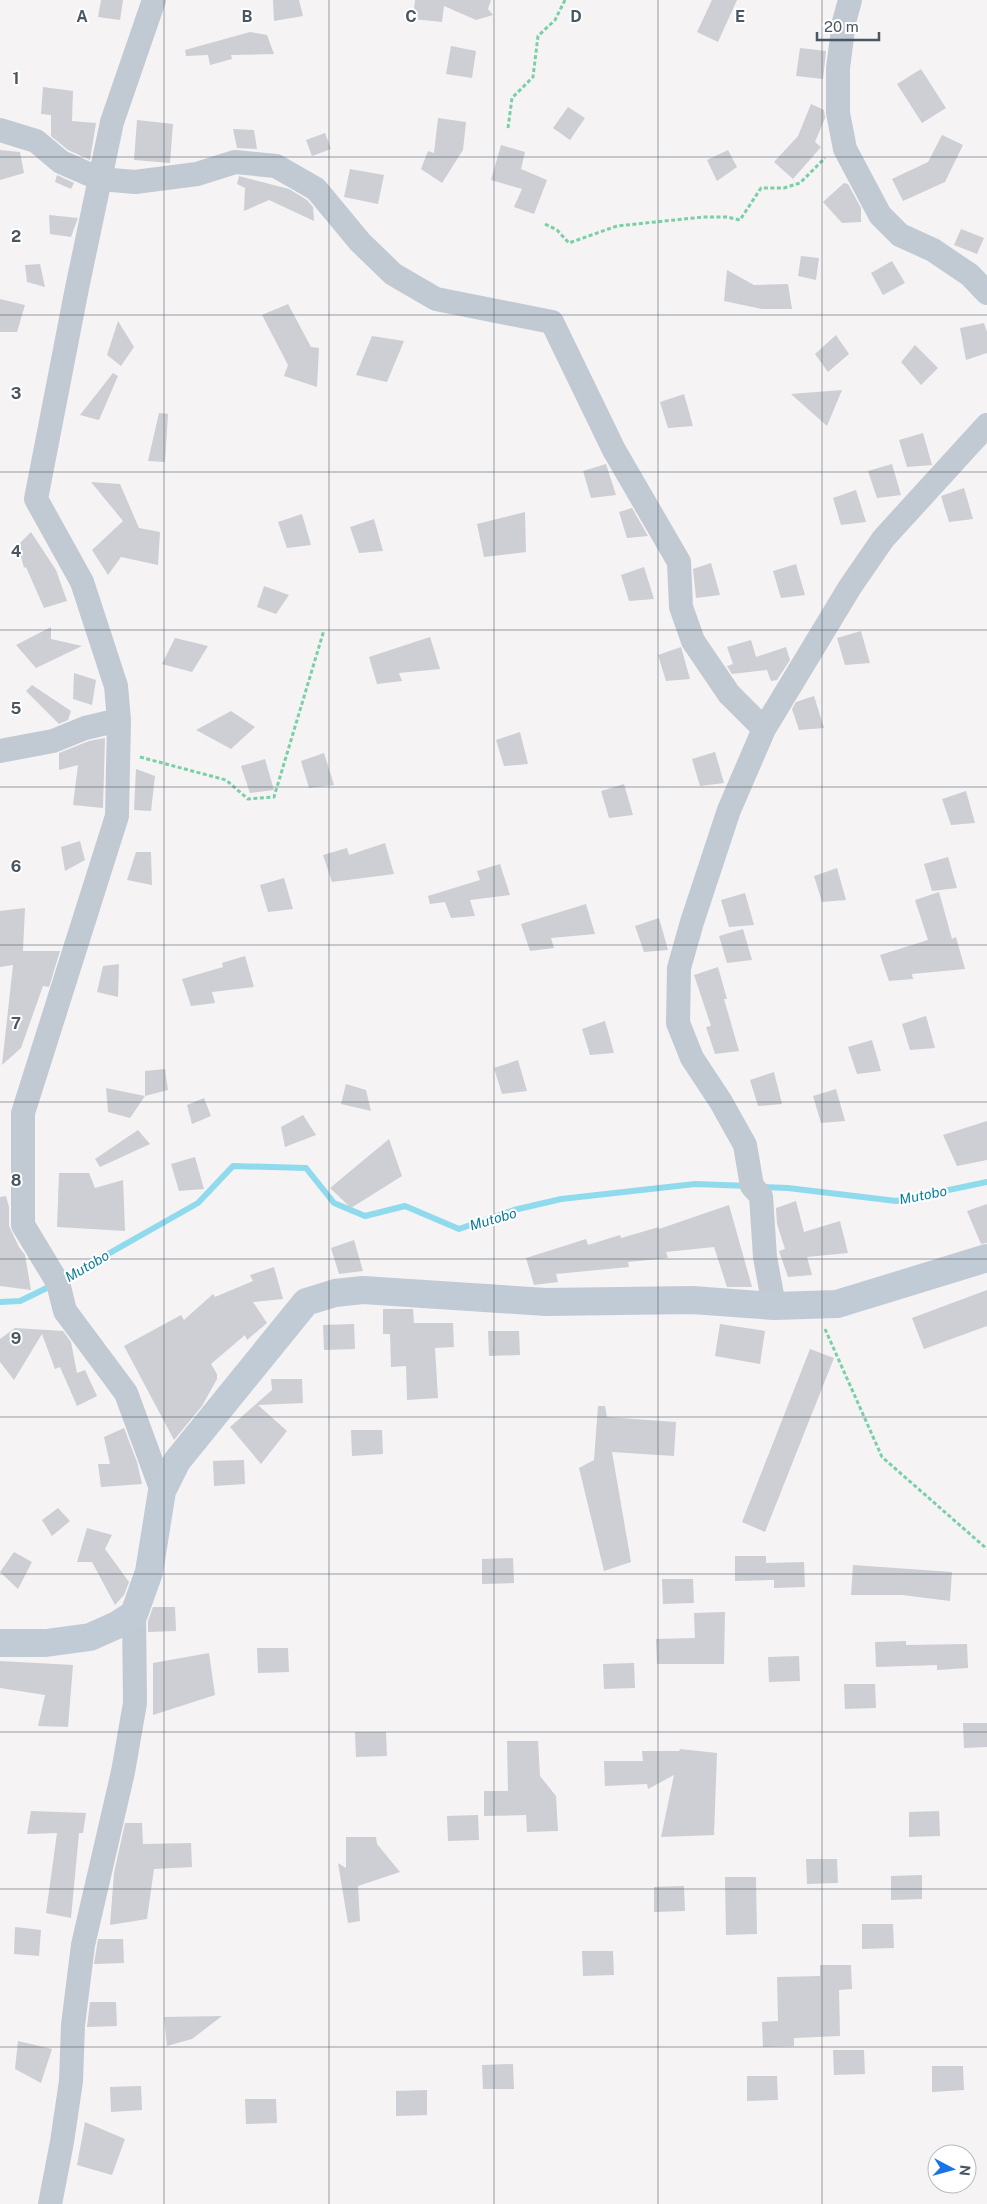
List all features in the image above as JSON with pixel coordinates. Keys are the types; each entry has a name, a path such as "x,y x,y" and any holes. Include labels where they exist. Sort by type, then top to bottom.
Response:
{"main road":[{"path":"0,1643 46,1642 90,1637 117,1625 134,1614 149,1572 162,1491 177,1461 306,1302 335,1293 371,1290 546,1302 692,1300 774,1306 837,1304 987,1258"}],"street":[{"path":"154,0 112,122 36,499 82,582 116,686 118,720 117,816 23,1112 23,1225 58,1283 65,1311 126,1393 162,1491"},
{"path":"850,0 844,22 838,68 838,113 845,150 880,215 900,235 933,250 963,270 987,293"},
{"path":"0,130 36,141 61,162 100,179 136,182 197,174 235,162 276,166 316,189 360,242 393,274 436,299 552,322 614,450 679,562 680,607 693,641 729,694 764,729"},
{"path":"774,1306 765,1256 760,1196 752,1186 745,1145 721,1102 692,1058 678,1024 679,968 729,810 764,729 850,587 883,539 987,425"},
{"path":"0,751 52,741 86,728 118,720"},
{"path":"50,2204 71,2081 74,2025 83,1945 122,1772 135,1704 134,1614"}],"path":[{"path":"508,128 512,98 533,77 538,36 556,20 565,0"},
{"path":"545,224 557,230 569,243 616,226 703,217 727,217 740,220 761,188 784,188 800,183 836,148 843,137"},
{"path":"118,751 226,780 248,799 274,796 324,630"},
{"path":"837,1304 824,1327 882,1457 987,1550"}],"building":[{"path":"101,0 123,0 120,20 98,17"},
{"path":"273,0 299,0 303,16 274,21"},
{"path":"415,0 491,0 488,9 493,15 476,20 444,6 442,22 413,19"},
{"path":"712,0 737,0 718,42 697,32"},
{"path":"250,32 267,35 274,54 231,55 232,59 210,65 208,55 186,56 185,50"},
{"path":"451,46 476,51 472,78 446,74"},
{"path":"800,48 826,51 823,79 796,76"},
{"path":"921,69 946,108 922,123 897,84"},
{"path":"43,87 73,91 72,121 96,123 90,160 68,150 51,136 51,115 41,114"},
{"path":"811,104 824,110 825,118 815,142 821,147 793,179 774,162 798,136"},
{"path":"568,107 585,118 570,140 553,128"},
{"path":"438,118 466,122 463,150 442,183 421,169 428,151 434,153"},
{"path":"137,120 173,124 170,163 134,160"},
{"path":"233,129 254,130 257,149 237,148"},
{"path":"325,133 331,149 312,156 306,140"},
{"path":"942,135 963,145 945,182 903,201 892,179 928,162"},
{"path":"501,145 525,152 521,169 547,180 534,214 514,207 522,189 491,180"},
{"path":"0,150 20,152 24,173 0,180"},
{"path":"728,150 737,167 717,181 707,160"},
{"path":"350,169 384,175 378,204 344,197"},
{"path":"57,175 74,183 71,189 55,182"},
{"path":"239,176 289,189 307,200 313,207 314,221 269,200 244,211 245,188 237,184"},
{"path":"844,183 848,184 861,208 861,222 842,223 823,202"},
{"path":"49,215 78,218 71,237 50,234"},
{"path":"961,229 984,238 977,254 954,245"},
{"path":"801,256 819,258 816,280 798,276"},
{"path":"892,261 905,283 883,295 871,273"},
{"path":"40,264 45,287 27,282 25,265"},
{"path":"727,270 754,285 788,284 792,309 762,309 724,301"},
{"path":"0,299 25,305 17,332 0,332"},
{"path":"288,304 311,347 319,348 317,387 284,376 288,365 262,315"},
{"path":"118,321 134,347 121,366 107,355"},
{"path":"984,323 987,332 987,353 966,360 960,328"},
{"path":"836,335 849,354 828,372 815,354"},
{"path":"372,336 404,341 387,382 356,375"},
{"path":"915,345 938,368 921,385 901,362"},
{"path":"113,373 118,376 99,420 80,415"},
{"path":"842,390 827,426 791,394"},
{"path":"684,394 693,426 668,428 660,402"},
{"path":"159,413 168,414 165,462 148,461"},
{"path":"923,433 932,465 907,467 899,440"},
{"path":"606,464 616,495 591,498 583,471"},
{"path":"892,464 901,495 877,498 868,471"},
{"path":"91,482 120,484 139,528 160,532 158,565 121,557 108,575 92,550 123,521"},
{"path":"964,488 973,519 949,522 941,496"},
{"path":"856,490 866,522 841,525 833,498"},
{"path":"632,508 648,536 627,538 619,512"},
{"path":"525,512 526,552 484,557 477,524"},
{"path":"302,514 311,545 287,548 278,522"},
{"path":"374,519 383,551 359,553 350,527"},
{"path":"31,532 56,570 67,601 44,608 26,567 24,568 18,545"},
{"path":"711,563 720,595 696,598 693,569"},
{"path":"796,564 805,595 781,598 773,571"},
{"path":"644,567 654,599 629,601 621,575"},
{"path":"264,586 289,595 276,614 257,607"},
{"path":"51,627 51,639 82,646 36,668 16,645"},
{"path":"861,631 870,663 845,665 837,638"},
{"path":"430,637 440,669 399,673 402,681 377,684 369,657"},
{"path":"175,638 208,646 192,672 162,664"},
{"path":"751,640 756,657 786,647 790,660 777,680 771,681 767,670 732,674 727,666 733,664 727,647"},
{"path":"681,647 690,679 666,681 658,655"},
{"path":"74,673 96,680 92,705 73,699"},
{"path":"32,685 71,711 68,720 59,724 26,691"},
{"path":"814,696 824,728 799,730 792,709 796,702"},
{"path":"231,711 255,727 231,749 196,730"},
{"path":"520,732 528,764 504,766 496,740"},
{"path":"105,738 103,808 73,805 78,765 59,770 59,753 89,741"},
{"path":"715,752 724,783 700,786 692,759"},
{"path":"324,753 334,785 309,788 301,761"},
{"path":"265,759 274,790 250,793 241,766"},
{"path":"136,769 155,776 151,811 134,810"},
{"path":"624,784 633,815 609,818 601,791"},
{"path":"966,791 975,823 951,825 942,799"},
{"path":"80,841 85,860 65,871 61,847"},
{"path":"385,843 394,874 332,882 323,855 347,848 349,855"},
{"path":"136,852 151,852 152,885 127,880"},
{"path":"948,857 957,888 932,891 924,864"},
{"path":"500,864 510,895 470,900 475,916 451,918 445,902 430,904 428,896 480,880 477,871"},
{"path":"837,868 846,900 822,902 814,876"},
{"path":"284,878 293,909 268,912 260,885"},
{"path":"939,892 952,939 956,937 965,969 912,974 913,979 889,981 880,955 928,940 915,900"},
{"path":"745,893 754,925 729,927 721,900"},
{"path":"586,904 595,934 551,938 554,948 530,951 521,924"},
{"path":"25,908 23,951 60,951 49,987 43,986 21,1048 2,1065 13,965 0,967 0,911"},
{"path":"659,918 668,950 644,952 635,926"},
{"path":"743,929 752,960 727,963 719,936"},
{"path":"245,956 254,987 212,992 215,1003 191,1006 182,979 223,967 222,963"},
{"path":"119,964 118,997 97,992 103,966"},
{"path":"718,967 727,999 724,999 739,1051 715,1054 706,1027 711,1026 694,975"},
{"path":"926,1016 935,1048 910,1050 902,1024"},
{"path":"605,1021 614,1053 590,1055 582,1029"},
{"path":"872,1040 881,1071 857,1074 848,1047"},
{"path":"518,1060 527,1091 502,1094 494,1068"},
{"path":"165,1069 168,1090 145,1096 145,1071"},
{"path":"774,1072 782,1104 758,1106 750,1080"},
{"path":"346,1084 366,1090 371,1111 341,1104"},
{"path":"106,1088 145,1096 130,1118 108,1112"},
{"path":"836,1089 845,1121 821,1123 813,1096"},
{"path":"204,1098 211,1116 192,1124 187,1105"},
{"path":"303,1115 316,1135 285,1147 281,1127"},
{"path":"987,1121 987,1160 957,1166 943,1135"},
{"path":"138,1130 150,1144 100,1167 95,1159"},
{"path":"389,1139 402,1176 351,1208 330,1188"},
{"path":"195,1157 204,1189 179,1191 171,1164"},
{"path":"59,1173 89,1173 95,1188 123,1180 125,1231 57,1227"},
{"path":"6,1196 9,1207 9,1226 25,1255 31,1290 0,1286 0,1197"},
{"path":"796,1201 804,1232 840,1221 848,1253 807,1257 812,1275 788,1277 779,1251 785,1249 777,1224 776,1208"},
{"path":"987,1204 987,1243 981,1244 967,1211"},
{"path":"729,1205 752,1287 727,1287 714,1247 666,1252 668,1258 628,1262 629,1267 556,1274 558,1282 534,1285 526,1258 586,1239 588,1245 620,1235 621,1238 659,1227 659,1229"},
{"path":"354,1240 363,1271 339,1274 331,1248"},
{"path":"274,1267 283,1299 253,1302 267,1323 247,1340 245,1335 211,1364 217,1374 217,1379 202,1406 174,1440 124,1346 181,1315 184,1320 213,1294 215,1297 253,1281 250,1275"},
{"path":"987,1290 987,1326 924,1349 912,1318"},
{"path":"383,1309 413,1309 414,1323 453,1323 454,1347 435,1348 438,1398 407,1400 406,1366 391,1367 390,1334 383,1334"},
{"path":"354,1324 355,1349 324,1350 323,1325"},
{"path":"720,1324 765,1331 760,1364 715,1356"},
{"path":"15,1328 63,1331 71,1342 77,1373 85,1370 97,1396 77,1406 60,1367 55,1369 42,1334 14,1380 0,1362 0,1339"},
{"path":"488,1331 519,1331 520,1355 489,1356"},
{"path":"810,1349 834,1358 765,1532 742,1522"},
{"path":"271,1379 302,1379 303,1403 258,1405 287,1431 261,1464 230,1427 272,1390"},
{"path":"598,1406 605,1406 607,1417 676,1422 674,1456 612,1452 631,1562 604,1571 579,1468 594,1460"},
{"path":"124,1428 137,1462 142,1484 101,1487 98,1464 110,1464 104,1437"},
{"path":"351,1430 382,1430 383,1454 352,1456"},
{"path":"244,1460 245,1484 214,1486 213,1461"},
{"path":"58,1508 70,1521 52,1536 42,1520"},
{"path":"87,1528 112,1535 105,1549 129,1582 124,1595 115,1605 92,1562 77,1562"},
{"path":"14,1552 32,1562 18,1589 0,1572"},
{"path":"735,1556 766,1556 766,1563 804,1562 805,1587 774,1588 774,1580 735,1581"},
{"path":"513,1558 514,1583 482,1584 482,1559"},
{"path":"853,1565 952,1572 950,1601 902,1595 851,1595"},
{"path":"662,1579 693,1579 694,1603 663,1604"},
{"path":"153,1607 175,1607 176,1631 148,1632 148,1621"},
{"path":"725,1612 724,1664 657,1664 656,1639 695,1638 694,1613"},
{"path":"906,1641 906,1645 967,1644 968,1668 937,1670 937,1665 876,1667 875,1642"},
{"path":"257,1648 288,1648 289,1672 258,1673"},
{"path":"209,1653 215,1695 153,1715 153,1663"},
{"path":"799,1656 800,1681 769,1682 768,1657"},
{"path":"0,1661 73,1665 68,1727 38,1726 45,1695 0,1688"},
{"path":"634,1663 635,1688 604,1689 603,1664"},
{"path":"844,1684 875,1684 876,1708 845,1709"},
{"path":"963,1723 987,1723 987,1747 964,1748"},
{"path":"355,1732 386,1732 387,1756 356,1757"},
{"path":"507,1741 538,1741 540,1776 556,1796 558,1831 527,1832 526,1815 484,1816 484,1791 508,1791"},
{"path":"680,1749 717,1753 714,1835 661,1837 674,1775 648,1789 647,1784 605,1786 604,1761 643,1761 642,1751 679,1751"},
{"path":"31,1811 86,1813 83,1833 79,1833 71,1918 46,1913 57,1833 27,1834"},
{"path":"939,1811 940,1836 909,1837 909,1812"},
{"path":"478,1815 479,1840 448,1841 447,1816"},
{"path":"125,1823 142,1823 143,1844 191,1843 192,1867 154,1869 147,1919 110,1925 114,1873"},
{"path":"346,1837 376,1837 377,1844 400,1872 358,1886 360,1921 348,1923 338,1863 346,1868"},
{"path":"806,1859 837,1859 838,1883 807,1884"},
{"path":"922,1875 922,1899 891,1900 891,1876"},
{"path":"725,1877 756,1877 757,1934 726,1935"},
{"path":"684,1886 685,1911 654,1912 654,1887"},
{"path":"862,1924 893,1924 894,1948 862,1949"},
{"path":"15,1927 41,1930 39,1956 14,1954"},
{"path":"98,1939 123,1939 124,1963 94,1964"},
{"path":"582,1951 613,1951 614,1975 583,1976"},
{"path":"820,1965 851,1965 852,1989 839,1990 840,2036 794,2038 794,2046 763,2047 762,2022 778,2021 777,1977 820,1976"},
{"path":"90,2002 116,2002 117,2026 87,2027"},
{"path":"222,2016 192,2039 167,2046 164,2017"},
{"path":"18,2041 52,2049 41,2083 15,2069"},
{"path":"833,2050 864,2050 865,2074 834,2075"},
{"path":"513,2064 514,2089 483,2089 482,2065"},
{"path":"932,2066 963,2066 964,2090 932,2092"},
{"path":"747,2076 777,2076 778,2100 747,2101"},
{"path":"141,2086 142,2110 111,2112 110,2087"},
{"path":"427,2090 427,2115 396,2116 396,2091"},
{"path":"245,2099 276,2099 277,2123 246,2124"},
{"path":"85,2122 125,2139 112,2175 77,2165"}],"waterway":[{"name":"Mutobo","path":"62,1280 198,1203 233,1166 306,1168 334,1203 365,1216 405,1206 459,1229 514,1210 561,1199 695,1184 749,1186"},
{"name":"Mutobo","path":"761,1187 788,1188 896,1201 987,1182"},
{"name":"Mutobo","path":"0,1302 20,1301 53,1285"}]}
